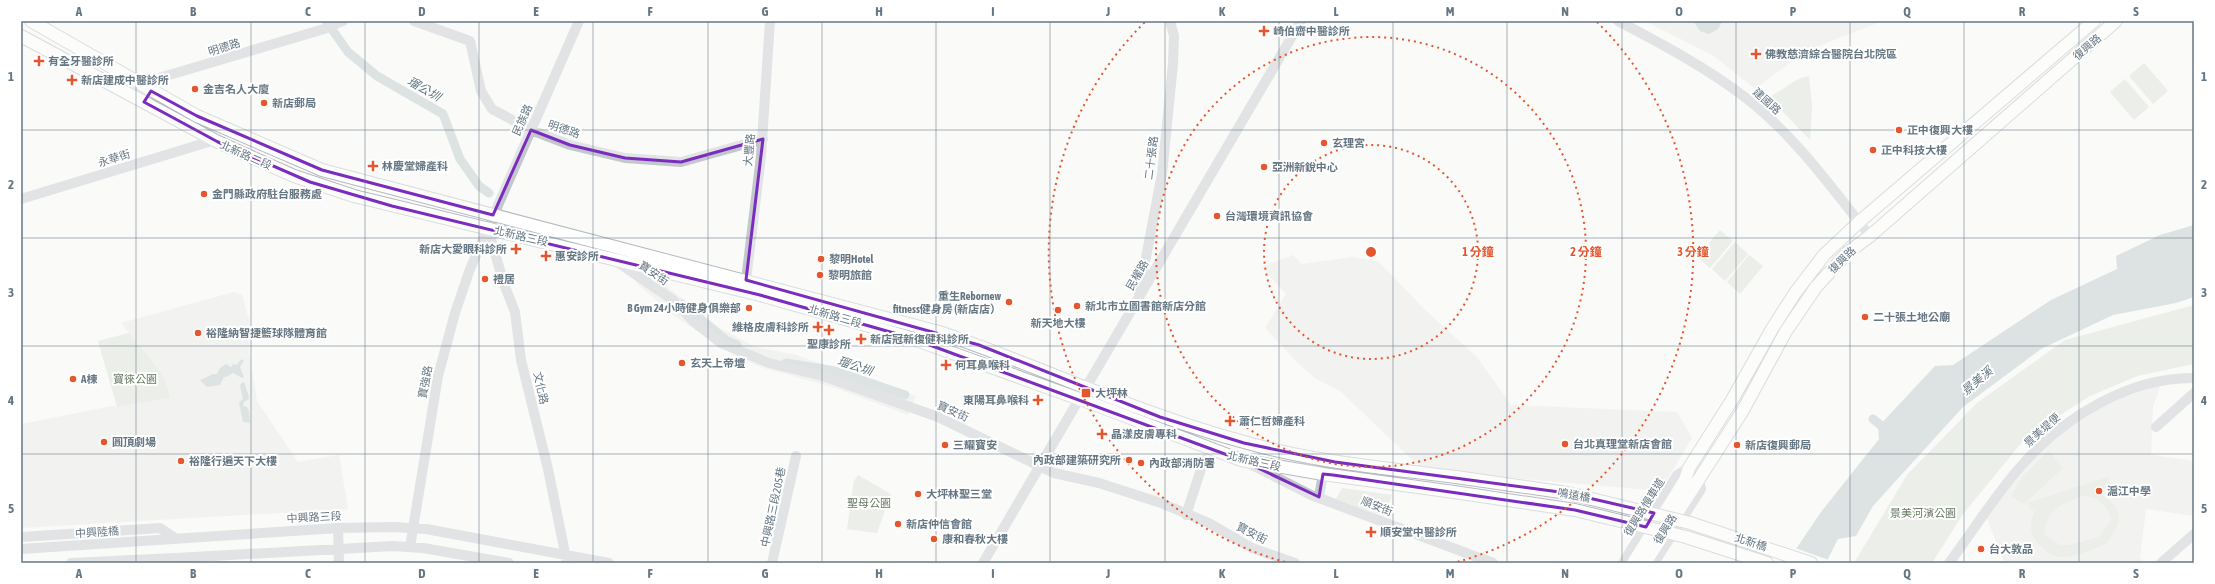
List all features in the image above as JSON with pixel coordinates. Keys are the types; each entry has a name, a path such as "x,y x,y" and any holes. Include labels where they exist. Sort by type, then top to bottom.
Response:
{"main road":[{"name":"北新路二段","path":"31,21 197,116 322,170 493,215"},
{"name":"復興路","path":"1633,563 1685,480 1689,468 1732,400 1772,329 1795,293 1824,255 1859,222 2094,21"},
{"name":"復興路","path":"1644,563 1745,407 1786,331 1816,287 1847,253 1870,236 2116,21"},
{"name":"北新路二段","path":"21,36 215,140 294,176 354,196 488,229"},
{"name":"北新路三段","path":"493,215 746,280 939,332 978,345 1082,393 1240,460 1323,474 1454,492"},
{"name":"北新路三段","path":"488,229 760,295 908,337 1082,393 1244,442 1306,457 1456,477"},
{"name":"鳴遠橋","path":"1456,477 1566,493 1690,523"},
{"name":"鳴遠橋","path":"1454,492 1574,510 1686,537"},
{"name":"北新橋","path":"1690,523 1811,563"},
{"name":"北新橋","path":"1686,537 1767,563"}],"street":[{"name":"明德路","path":"414,21 470,41 481,91 492,109 531,130 570,145 625,158 681,162 762,140"},
{"name":"民族路","path":"488,229 579,21"},
{"name":"大豐路","path":"746,280 762,140 770,21"},
{"name":"二十張路","path":"1139,297 1162,166 1173,64 1174,36 1170,21"},
{"name":"民權路","path":"983,563 1300,21"},
{"name":"建國路","path":"1618,21 1708,72 1747,98 1778,126 1870,236"},
{"name":"明德路","path":"144,102 159,78 227,59 273,43 324,30 341,22"},
{"name":"永華街","path":"21,199 215,140"},
{"name":"寶強路","path":"410,547 438,376 455,313 470,269 488,229"},
{"name":"文化路","path":"488,229 504,284 515,312 521,360 548,468 566,559"},
{"name":"寶安街","path":"614,260 673,300 693,321 721,343 769,363 823,376 938,417 1054,473 1099,483 1161,503 1186,515 1209,523 1252,548 1295,563"},
{"name":"景美堤便","path":"1949,563 2021,465 2051,436 2073,419 2112,398 2145,385 2194,378"},
{"path":"2156,427 2194,393"},
{"name":"中興路三段205巷","path":"772,563 796,456"},
{"path":"1306,457 1305,465 1323,474 1319,497"},
{"path":"1186,515 1204,460"},
{"name":"順安街","path":"1240,460 1268,475 1319,497 1413,535 1493,563"},
{"name":"復興路慢車道","path":"1623,563 1677,475 1689,468"},
{"path":"1654,563 1701,489 1699,479"},
{"path":"21,537 160,528 175,538"},
{"name":"中興路三段","path":"175,538 338,528 413,528 566,559 609,563"},
{"path":"338,528 339,563"},
{"path":"2161,563 2194,534"},
{"name":"中興陸橋","path":"21,549 175,538"},
{"path":"71,563 171,561 338,549 410,547 509,563"}],"highlighted area":[{"path":"151,91 197,116 322,170 493,215 531,130 570,145 625,158 681,162 763,139 746,280 979,345 1160,417 1244,443 1335,462 1567,493 1654,513 1646,527 1575,510 1323,474 1319,497 1241,460 908,337 760,295 392,206 310,182 218,142 144,102"}],"shaded area":[{"name":"佛教慈濟綜合醫院台北院區","path":"1645,21 1883,21 1806,51 1755,89 1714,56"},
{"path":"1293,255 1302,264 1352,257 1378,261 1424,309 1477,357 1511,405 1677,412 1692,438 1660,491 1423,470 1340,391 1316,379 1298,363 1265,328 1286,294 1261,267"},
{"path":"635,282 666,286 720,328 755,347 793,354 916,396 908,415 835,388 760,367 737,357 676,317"},
{"path":"234,292 242,295 250,323 249,352 257,401 298,462 339,455 348,509 21,528 21,424 112,406 117,407 170,398 157,367 121,323"},
{"name":"滬江中學","path":"2161,385 2153,406 2151,455 2188,460 2194,463 2194,516 2146,509 2140,557 2144,563 2005,563 1985,514 2018,473 2061,433 2099,409 2125,397"}],"green space":[{"path":"2144,63 2168,91 2153,104 2129,76"},
{"path":"1809,76 1812,106 1810,140 1769,97 1793,82"},
{"path":"2125,79 2149,107 2134,120 2110,92"},
{"path":"1720,230 1733,241 1710,268 1697,257"},
{"path":"1735,242 1748,254 1725,281 1712,269"},
{"path":"1749,255 1763,266 1740,294 1727,282"},
{"name":"景美河濱公園","path":"2194,305 2194,364 2137,376 2090,396 2027,436 1963,514 1932,563 1854,563 1907,475 1977,403 2065,340"},
{"name":"寶徠公園","path":"129,333 160,371 168,389 170,398 117,407 98,341"},
{"path":"2049,451 2063,468 2024,504 2011,496 2024,475"},
{"name":"聖母公園","path":"858,475 891,494 877,533 847,529 854,481"},
{"path":"2108,477 2111,487 2097,491 2112,503 2118,515 2118,521 2116,528 2106,544 2074,556 2059,557 2043,549 2035,539 2031,527 2032,518 2036,508 2030,510 2028,503","holes":["2085,495 2102,503 2108,510 2112,519 2099,537 2070,545 2060,545 2044,534 2045,525 2052,512 2063,504"]},
{"path":"1342,488 1392,495 1384,516 1336,499"}],"water":[{"path":"1693,21 1722,22 1718,29 1709,34 1700,31"},
{"name":"景美溪","path":"2194,225 2194,297 2176,303 2113,315 2041,349 1963,407 1873,506 1856,536 1838,539 1826,563 1796,549 1821,512 1879,439 1878,427 1935,366 1953,365 2051,300 2117,269 2116,256 2160,235"},
{"path":"242,359 244,361 240,367 244,377 242,378 233,373 224,377 220,385 207,387 200,380 213,374 217,374 220,368 226,364 231,367 233,364 236,365"},
{"path":"242,382 245,383 249,397 249,399 244,402 243,406 247,407 249,410 250,423 243,422 239,402 243,399 240,386"}],"pier":[{"path":"1795,548 1829,560 1828,563 1792,563"}],"waterway":[{"name":"瑠公圳","path":"326,21 348,52 377,76 443,114 460,159 479,186 489,193"},
{"name":"瑠公圳","path":"682,304 727,341 737,345"},
{"name":"瑠公圳","path":"786,363 835,371 905,395"},
{"path":"1873,419 1889,432"}],"place":[{"name":"崎伯齋中醫診所","path":"1264,31"},
{"name":"佛教慈濟綜合醫院台北院區","path":"1756,54"},
{"name":"有全牙醫診所","path":"39,61"},
{"name":"新店建成中醫診所","path":"72,80"},
{"name":"金吉名人大廈","path":"195,89"},
{"name":"新店郵局","path":"264,103"},
{"name":"正中復興大樓","path":"1899,130"},
{"name":"玄理宮","path":"1324,143"},
{"name":"正中科技大樓","path":"1873,150"},
{"name":"林慶堂婦產科","path":"373,166"},
{"name":"亞洲新銳中心","path":"1264,167"},
{"name":"金門縣政府駐台服務處","path":"204,194"},
{"name":"台灣環境資訊協會","path":"1217,216"},
{"name":"新店大愛眼科診所","path":"516,249"},
{"name":"惠安診所","path":"546,256"},
{"name":"黎明Hotel","path":"821,259"},
{"name":"黎明旅館","path":"820,275"},
{"name":"禮居","path":"485,279"},
{"name":"重生Rebornew fitness健身房 (新店店）","path":"1009,302"},
{"name":"新北市立圖書館新店分館","path":"1077,306"},
{"name":"B Gym 24小時健身俱樂部","path":"749,308"},
{"name":"新天地大樓","path":"1058,310"},
{"name":"二十張土地公廟","path":"1865,317"},
{"name":"維格皮膚科診所","path":"818,327"},
{"name":"聖康診所","path":"829,330"},
{"name":"裕隆納智捷籃球隊體育館","path":"198,333"},
{"name":"新店冠新復健科診所","path":"861,339"},
{"name":"玄天上帝壇","path":"682,363"},
{"name":"何耳鼻喉科","path":"946,365"},
{"name":"A棟","path":"73,379"},
{"name":"大坪林","path":"1086,393"},
{"name":"東陽耳鼻喉科","path":"1038,400"},
{"name":"蕭仁哲婦產科","path":"1230,421"},
{"name":"晶漾皮膚專科","path":"1102,434"},
{"name":"圓頂劇場","path":"104,442"},
{"name":"台北真理堂新店會館","path":"1565,444"},
{"name":"三耀寶安","path":"945,445"},
{"name":"新店復興郵局","path":"1737,445"},
{"name":"內政部建築研究所","path":"1129,460"},
{"name":"裕隆行遍天下大樓","path":"181,461"},
{"name":"內政部消防署","path":"1141,463"},
{"name":"滬江中學","path":"2099,491"},
{"name":"大坪林聖三堂","path":"918,494"},
{"name":"新店仲信會館","path":"898,524"},
{"name":"順安堂中醫診所","path":"1371,532"},
{"name":"康和春秋大樓","path":"934,539"},
{"name":"台大敦品","path":"1981,549"}]}
